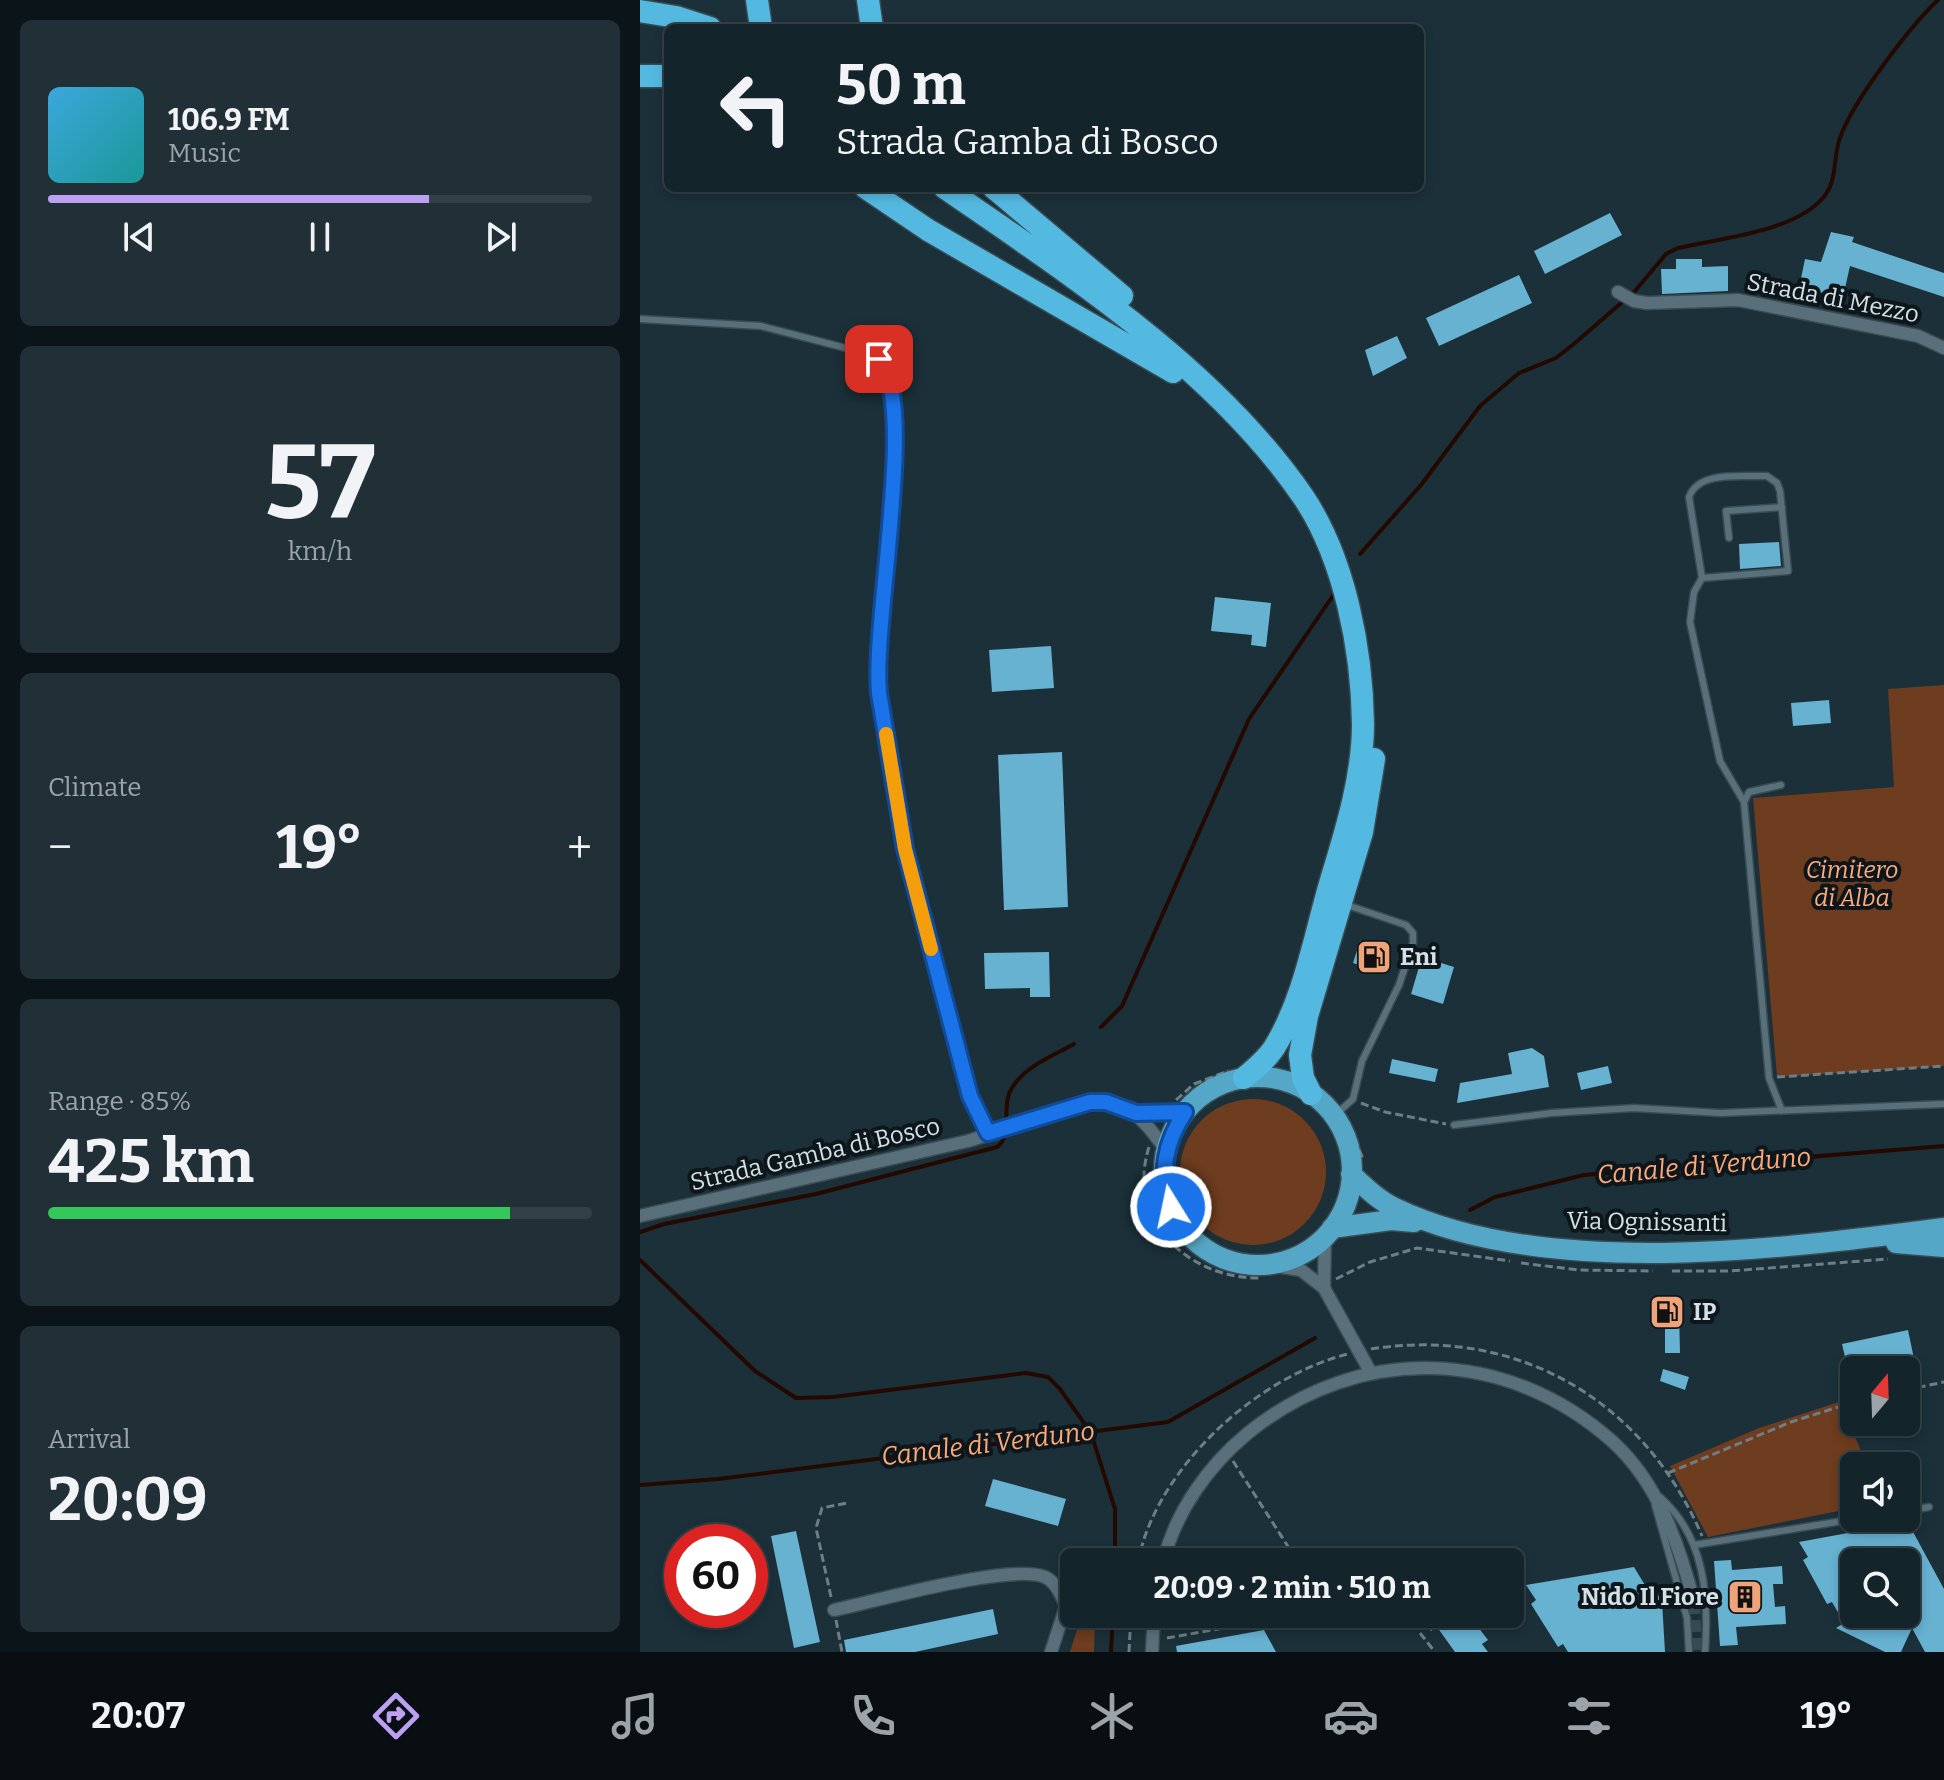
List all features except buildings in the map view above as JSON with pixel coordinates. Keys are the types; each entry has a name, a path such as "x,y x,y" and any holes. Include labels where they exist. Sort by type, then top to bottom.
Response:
{"highway":[{"path":"757,0 760,24"},
{"path":"868,0 871,24"},
{"path":"640,11 698,24"},
{"path":"640,76 664,76"},
{"path":"872,192 928,230 1139,351 1221,402"},
{"path":"951,192 1079,281 1148,336 1221,402 1260,441 1305,501 1338,569 1359,654 1363,726 1347,828 1292,1011 1274,1048 1244,1078"},
{"path":"997,192 1159,327 1231,391 1270,431 1316,494 1350,564 1373,652 1377,728 1371,790 1302,1042 1303,1078 1311,1094"}],"main road":[{"path":"1244,1078 1272,1078 1311,1094 1337,1113 1360,1171 1342,1212 1329,1232 1302,1254 1267,1271 1221,1257 1186,1231 1166,1193 1160,1142 1185,1112 1211,1090 1244,1078"},
{"name":"Via Ognissanti","path":"1360,1171 1392,1207 1434,1224"},
{"name":"Via Ognissanti","path":"1329,1232 1391,1220 1434,1224 1521,1244 1599,1251 1696,1252 1860,1239 1944,1228"},
{"name":"Via Ognissanti","path":"1860,1239 1944,1247"}],"street":[{"name":"Strada di Mezzo","path":"1618,292 1634,301 1647,303 1738,300 1918,336 1944,348"},
{"name":"Strada Gamba di Bosco","path":"640,1216 871,1164 1090,1102 1106,1102 1136,1113 1185,1112"},
{"path":"1136,1113 1160,1142"},
{"path":"1324,1288 1329,1232"},
{"path":"1267,1271 1301,1270 1324,1288 1371,1373"},
{"path":"1167,1548 1195,1491 1227,1451 1270,1415 1317,1390 1371,1373 1393,1369 1448,1368 1497,1377 1551,1397 1615,1444 1652,1490 1673,1532 1694,1602"},
{"path":"834,1610 1006,1573 1041,1576 1057,1588 1066,1606 1051,1652"}],"lane":[{"path":"640,319 761,326 861,352 879,359 889,375 896,451 881,595 877,670 879,693 916,896 970,1096 991,1132"},
{"path":"1702,578 1788,571 1777,483 1767,476 1709,479 1696,483 1689,497 1702,578 1694,592 1690,622 1720,761 1744,802 1769,1078 1782,1111"},
{"path":"1729,538 1726,511 1782,507"},
{"path":"1744,802 1749,792 1781,785"},
{"path":"1337,1113 1353,1099 1362,1061 1399,985 1413,943 1413,933 1406,925 1341,903"},
{"path":"1454,1125 1552,1113 1634,1108 1721,1113 1944,1104"},
{"path":"1652,1490 1675,1511 1694,1545 1707,1602 1705,1652"},
{"path":"1652,1490 1659,1527 1687,1618 1689,1652"},
{"path":"1920,1509 1929,1507"},
{"path":"1694,1545 1840,1521"}],"path":[{"path":"1163,1112 1194,1084 1252,1060 1262,1063"},
{"path":"1769,1078 1944,1066"},
{"path":"1353,1099 1385,1112 1454,1125"},
{"path":"1337,1113 1360,1171"},
{"path":"1160,1142 1147,1152 1146,1193 1150,1211 1173,1246 1189,1259 1225,1275 1267,1271"},
{"path":"1143,1548 1151,1523 1171,1488 1220,1423 1305,1368 1359,1351 1417,1343 1449,1344 1514,1357 1556,1375 1603,1405 1627,1423 1668,1473 1683,1495 1705,1543"},
{"path":"1920,1387 1944,1382"},
{"path":"1668,1473 1791,1422 1840,1406"},
{"path":"1227,1451 1289,1548"},
{"path":"842,1652 816,1528 822,1508 847,1503"},
{"path":"1129,1652 1130,1628"},
{"path":"1152,1646 1221,1628"},
{"path":"1420,1633 1435,1652"}],"green space":[{"name":"Cimitero di Alba","path":"1944,685 1944,1066 1777,1077 1753,798 1894,787 1888,689"},
{"path":"1253,1099 1281,1104 1305,1120 1321,1144 1326,1172 1321,1200 1305,1224 1281,1240 1253,1245 1225,1240 1201,1224 1185,1200 1180,1172 1185,1144 1201,1120 1225,1104"},
{"path":"1839,1402 1840,1436 1854,1436 1862,1452 1840,1452 1840,1511 1708,1537 1670,1466 1759,1428"},
{"path":"1078,1628 1095,1628 1094,1652 1070,1652"}],"waterway":[{"path":"1360,554 1421,485 1480,406 1519,373 1556,358 1575,343 1635,291 1666,254 1678,248 1775,226 1809,210 1822,199 1831,184 1838,143 1858,102 1899,45 1938,0"},
{"path":"1101,1027 1122,1006 1249,719 1334,594"},
{"path":"640,1232 664,1224 816,1194 997,1147 1005,1135 1007,1103 1012,1088 1040,1062 1074,1044"},
{"name":"Canale di Verduno","path":"1470,1210 1495,1197 1584,1175 1944,1146"},
{"path":"640,1260 755,1371 796,1398 833,1397 1026,1373 1048,1377 1091,1433 1115,1509 1115,1548"},
{"name":"Canale di Verduno","path":"640,1485 718,1479 1168,1422 1315,1338"},
{"path":"1111,1652 1112,1628"}],"tunnel":[{"path":"1694,1602 1696,1652"}],"slow traffic":[{"path":"886,734 905,849 931,949"}],"place":[{"name":"Eni","path":"1374,957"},
{"name":"IP","path":"1667,1312"},
{"name":"Nido Il Fiore","path":"1745,1597"}],"route":[{"path":"879,359 889,375 896,451 881,595 877,670 879,693 905,849 970,1096 988,1133 1090,1102 1106,1102 1136,1113 1185,1112 1173,1130 1166,1150 1164,1179 1171,1207"}]}
